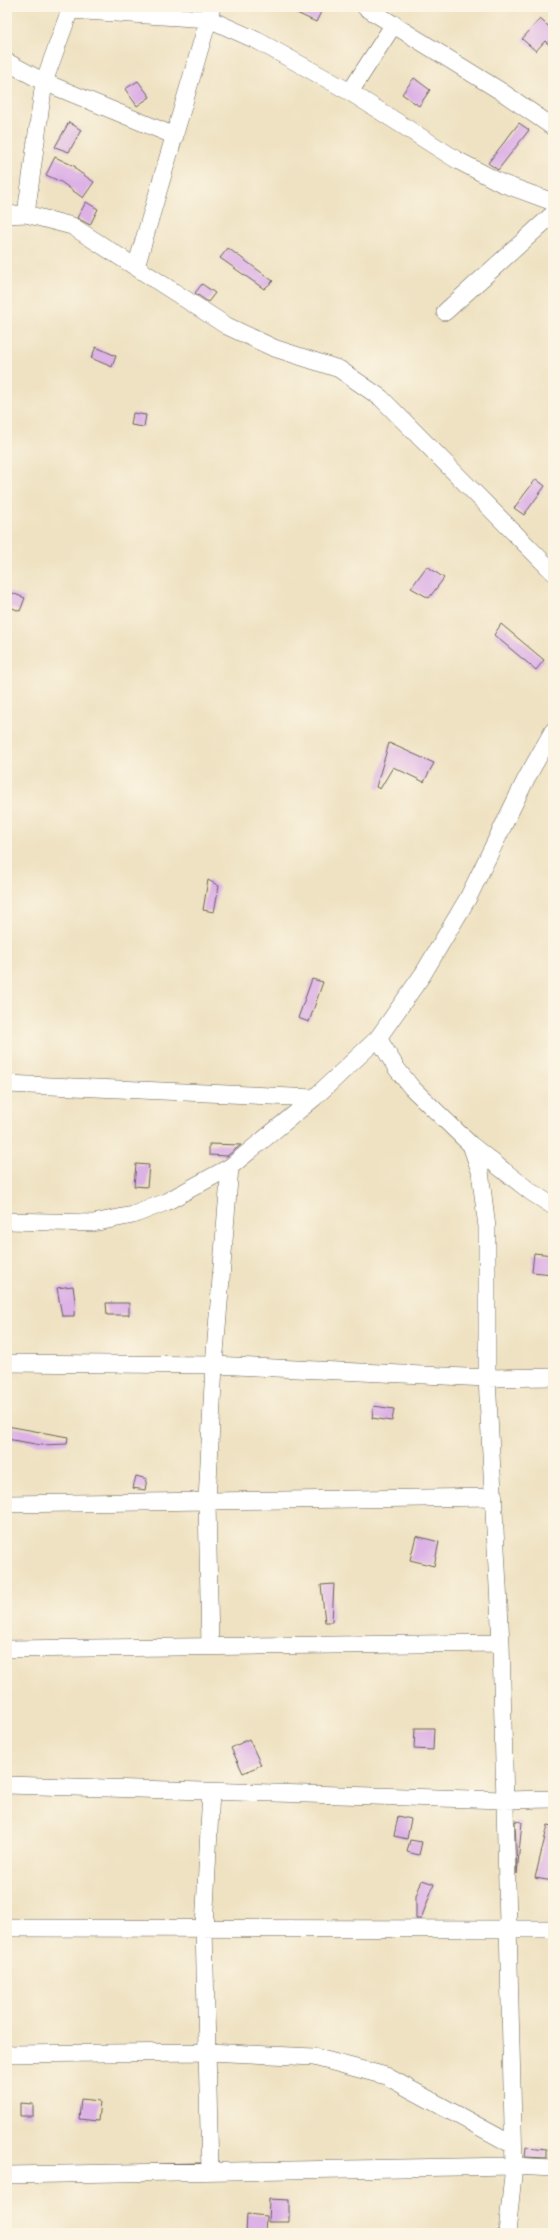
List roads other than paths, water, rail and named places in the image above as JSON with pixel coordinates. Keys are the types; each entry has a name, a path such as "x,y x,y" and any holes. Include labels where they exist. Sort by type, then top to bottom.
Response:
{"street":[{"path":"365,7 553,126"},
{"path":"26,214 44,82 70,8 210,13 350,92 457,160 501,183 553,202"},
{"path":"136,267 210,13"},
{"path":"350,92 394,24"},
{"path":"7,62 44,82 175,136"},
{"path":"7,215 26,214 72,226 227,326 274,348 339,369 382,398 553,572"},
{"path":"445,312 553,214"},
{"path":"7,1221 94,1222 133,1215 166,1202 230,1167 314,1098 378,1038 423,974 468,898 526,779 553,731"},
{"path":"378,1038 397,1069 412,1088 471,1145 531,1192 553,1206"},
{"path":"7,1084 314,1098"},
{"path":"471,1145 480,1170 486,1227 487,1378 501,1644 507,1928 514,2145 514,2166 507,2233"},
{"path":"210,1647 207,1501 214,1365 230,1167"},
{"path":"7,1363 214,1365 487,1378 553,1377"},
{"path":"7,1504 494,1498"},
{"path":"7,1649 501,1644"},
{"path":"7,1785 504,1800 553,1799"},
{"path":"210,2171 204,1928 211,1791"},
{"path":"7,1928 553,1928"},
{"path":"7,2054 207,2052 314,2057 386,2076 514,2145"},
{"path":"7,2175 514,2166 553,2168"}]}
